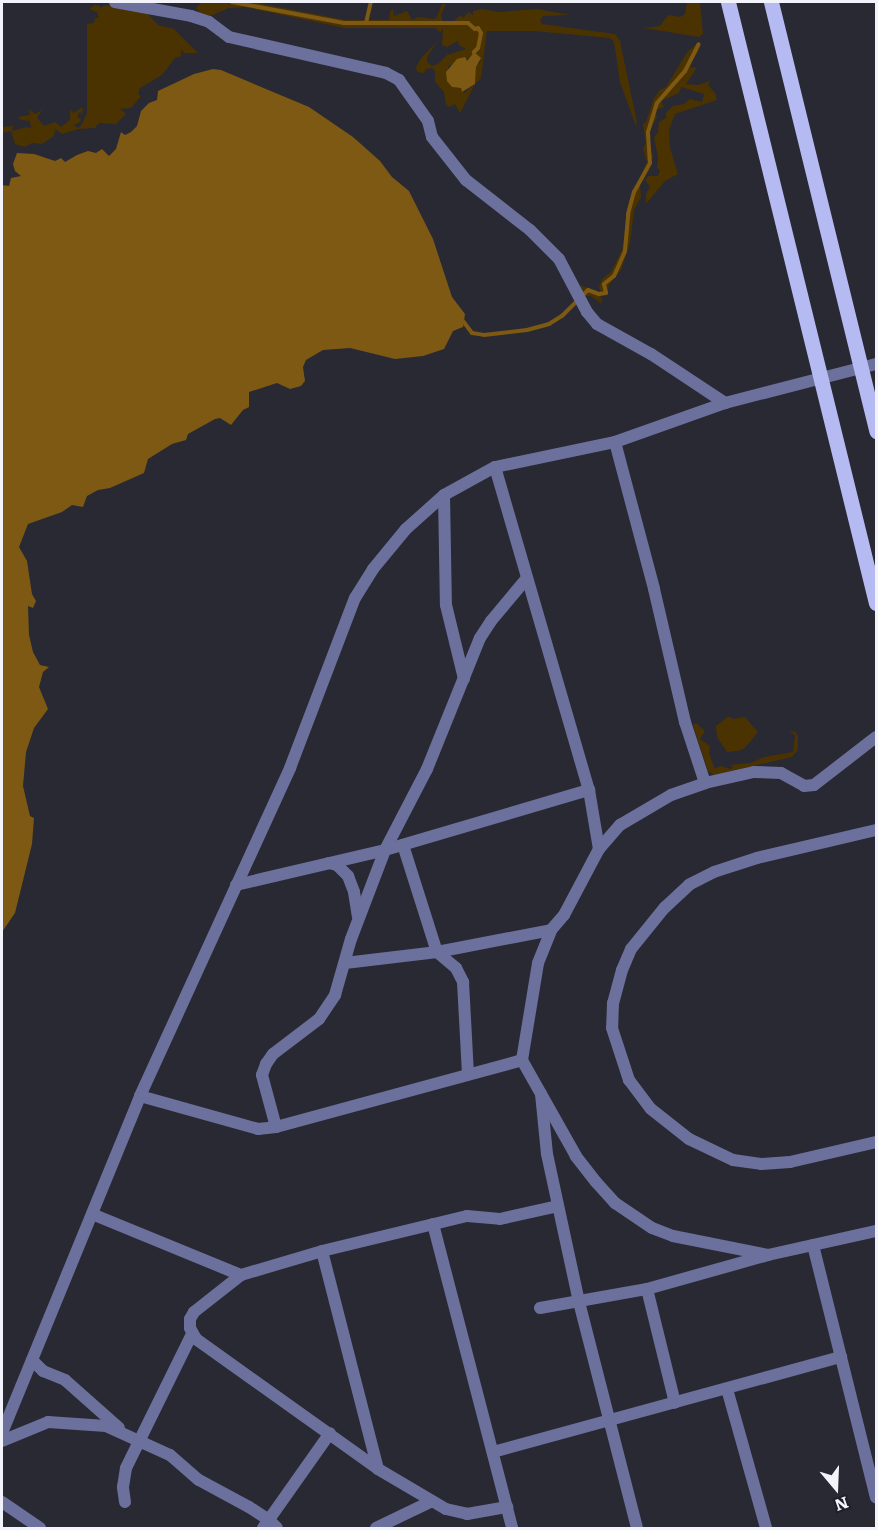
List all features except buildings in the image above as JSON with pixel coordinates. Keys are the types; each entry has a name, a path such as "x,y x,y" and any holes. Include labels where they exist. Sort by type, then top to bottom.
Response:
{"main road":[{"path":"728,2 874,583 876,603"},
{"path":"771,2 876,431"}],"street":[{"path":"115,2 191,16 209,22 229,37 386,72 399,80 428,121 432,137 466,180 530,230 559,259 587,312 597,324 651,354 725,403"},
{"path":"2,1433 140,1096 290,768 355,598 372,569 406,529 444,495 495,467 615,442 725,403 860,370 876,364"},
{"path":"615,442 654,589 685,722 705,783"},
{"path":"495,467 589,790 599,849"},
{"path":"444,495 446,605 464,679"},
{"path":"276,1127 262,1076 266,1064 273,1054 319,1018 335,995 358,921 385,850 428,769 485,630 527,578"},
{"path":"768,1255 673,1236 637,1220 615,1203 576,1156 541,1090 522,1060 538,963 551,930 564,915 599,849 620,825 671,795 705,783 754,771 771,771 794,778 804,786 814,785 876,737"},
{"path":"236,885 385,850 589,790"},
{"path":"876,830 757,858 714,872 689,885 665,907 631,949 621,970 613,1003 612,1028 629,1080 651,1109 689,1139 734,1160 761,1164 790,1162 876,1142"},
{"path":"403,845 437,952 456,968 463,982 468,1073"},
{"path":"329,863 337,866 348,876 357,904 358,921"},
{"path":"345,963 437,952 551,930"},
{"path":"140,1096 247,1128 276,1127 522,1060"},
{"path":"541,1090 544,1136 579,1302 637,1528"},
{"path":"507,1507 468,1514 430,1502 378,1469 196,1340 192,1334 190,1319 194,1312 241,1275 322,1251 467,1216 508,1218 558,1206"},
{"path":"92,1214 241,1275"},
{"path":"433,1224 512,1528"},
{"path":"540,1308 647,1289 768,1255 876,1231"},
{"path":"813,1245 876,1497"},
{"path":"322,1251 378,1469"},
{"path":"647,1289 675,1403"},
{"path":"125,1503 124,1476 139,1440 192,1334"},
{"path":"493,1452 841,1357"},
{"path":"32,1360 43,1371 65,1380 124,1433"},
{"path":"727,1389 766,1528"},
{"path":"2,1441 21,1431 48,1422 106,1426 170,1455 217,1491 270,1526 330,1433"},
{"path":"2,1502 40,1528"},
{"path":"376,1528 430,1502"}],"shaded area":[{"path":"201,2 253,2 345,20 389,20 393,9 394,16 407,11 412,20 418,17 434,19 442,4 446,4 441,15 443,22 454,21 461,15 463,18 469,12 473,15 473,11 482,9 499,12 537,9 570,15 543,16 540,21 542,24 615,34 620,41 637,123 636,126 620,82 614,42 610,38 534,31 487,31 481,78 475,84 460,113 455,104 449,107 446,104 444,92 435,82 435,71 432,68 426,69 424,73 417,72 416,67 422,57 437,42 427,57 427,62 432,66 438,64 447,55 466,49 459,45 458,41 447,47 442,45 443,29 440,32 435,28 345,28 245,7 229,8 210,16 201,14 196,8","holes":["474,52 481,61 476,66 475,84 464,93 461,88 452,87 449,83 448,67 462,58 466,61"]},
{"path":"687,2 700,2 703,34 699,37 644,28 660,26 668,15 680,17 685,14"},
{"path":"95,5 100,8 106,5 146,12 158,25 174,29 198,53 184,53 181,49 181,56 175,58 162,75 140,88 138,94 141,96 131,108 120,109 126,114 116,124 99,123 95,128 78,129 62,134 55,129 54,136 42,144 32,143 25,147 15,144 11,131 2,133 2,127 13,126 12,131 31,128 30,121 21,120 18,117 30,115 29,109 35,114 42,110 37,118 44,126 55,122 61,127 70,120 70,109 73,113 83,107 82,115 80,112 77,117 81,119 80,122 74,125 78,128 81,126 87,113 87,24 94,23 95,18 99,18 97,12 89,9"},
{"path":"697,44 699,50 690,65 691,68 696,69 686,84 698,85 710,81 708,85 715,93 717,100 675,114 669,130 670,148 678,174 665,181 646,204 646,194 650,187 645,180 649,176 658,176 660,170 657,168 658,157 654,138 658,132 659,122 666,118 666,113 673,106 684,104 690,99 702,102 704,94 681,87 679,93 661,101 664,107 655,110 657,117 649,132 651,136 648,145 653,156 649,170 640,185 641,197 634,210 630,243 621,270 609,285 607,294 601,294 602,304 591,296 585,296 580,285 601,293 599,287 602,279 611,272 622,250 629,201 647,162 643,149 646,143 643,124 646,122 654,98 660,90 666,87 688,51"},
{"path":"474,52 481,58 476,67 475,84 462,92 461,88 452,87 447,81 446,72 457,59 465,57 467,61"},
{"path":"213,69 221,70 309,107 353,137 380,161 392,177 409,191 433,239 452,297 465,314 463,327 453,331 444,349 423,356 395,359 350,348 323,350 306,360 303,367 305,381 301,386 290,389 277,383 249,392 249,407 243,410 231,425 220,418 215,419 188,434 186,440 172,444 148,459 144,473 87,496 83,507 72,505 62,512 28,524 19,547 27,561 32,594 36,601 33,608 28,606 29,635 33,652 40,665 49,667 43,672 39,687 48,709 34,728 26,752 23,786 30,816 34,818 32,844 15,913 2,932 2,185 9,186 11,178 21,176 15,171 13,164 17,153 34,154 55,161 61,158 65,162 88,151 96,153 102,149 109,156 116,149 121,132 125,135 137,126 141,111 149,103 157,100 158,91 194,74"},
{"path":"729,716 733,719 745,717 758,732 744,749 727,752 717,737 716,726"},
{"path":"696,723 705,731 700,739 710,746 709,753 715,769 720,766 731,769 733,766 728,765 751,763 764,757 793,752 795,735 789,731 795,732 798,736 798,750 792,757 714,775 708,771 693,725"}],"waterway":[{"path":"232,2 344,23 468,23 475,29 478,28 481,33 478,48 474,52"},
{"path":"366,23 371,2"},
{"path":"463,321 472,333 484,335 527,330 549,324 562,316 588,290 599,294 606,293 604,284 614,276 625,251 628,214 634,192 650,163 648,132 657,103 685,71 699,44"}]}
